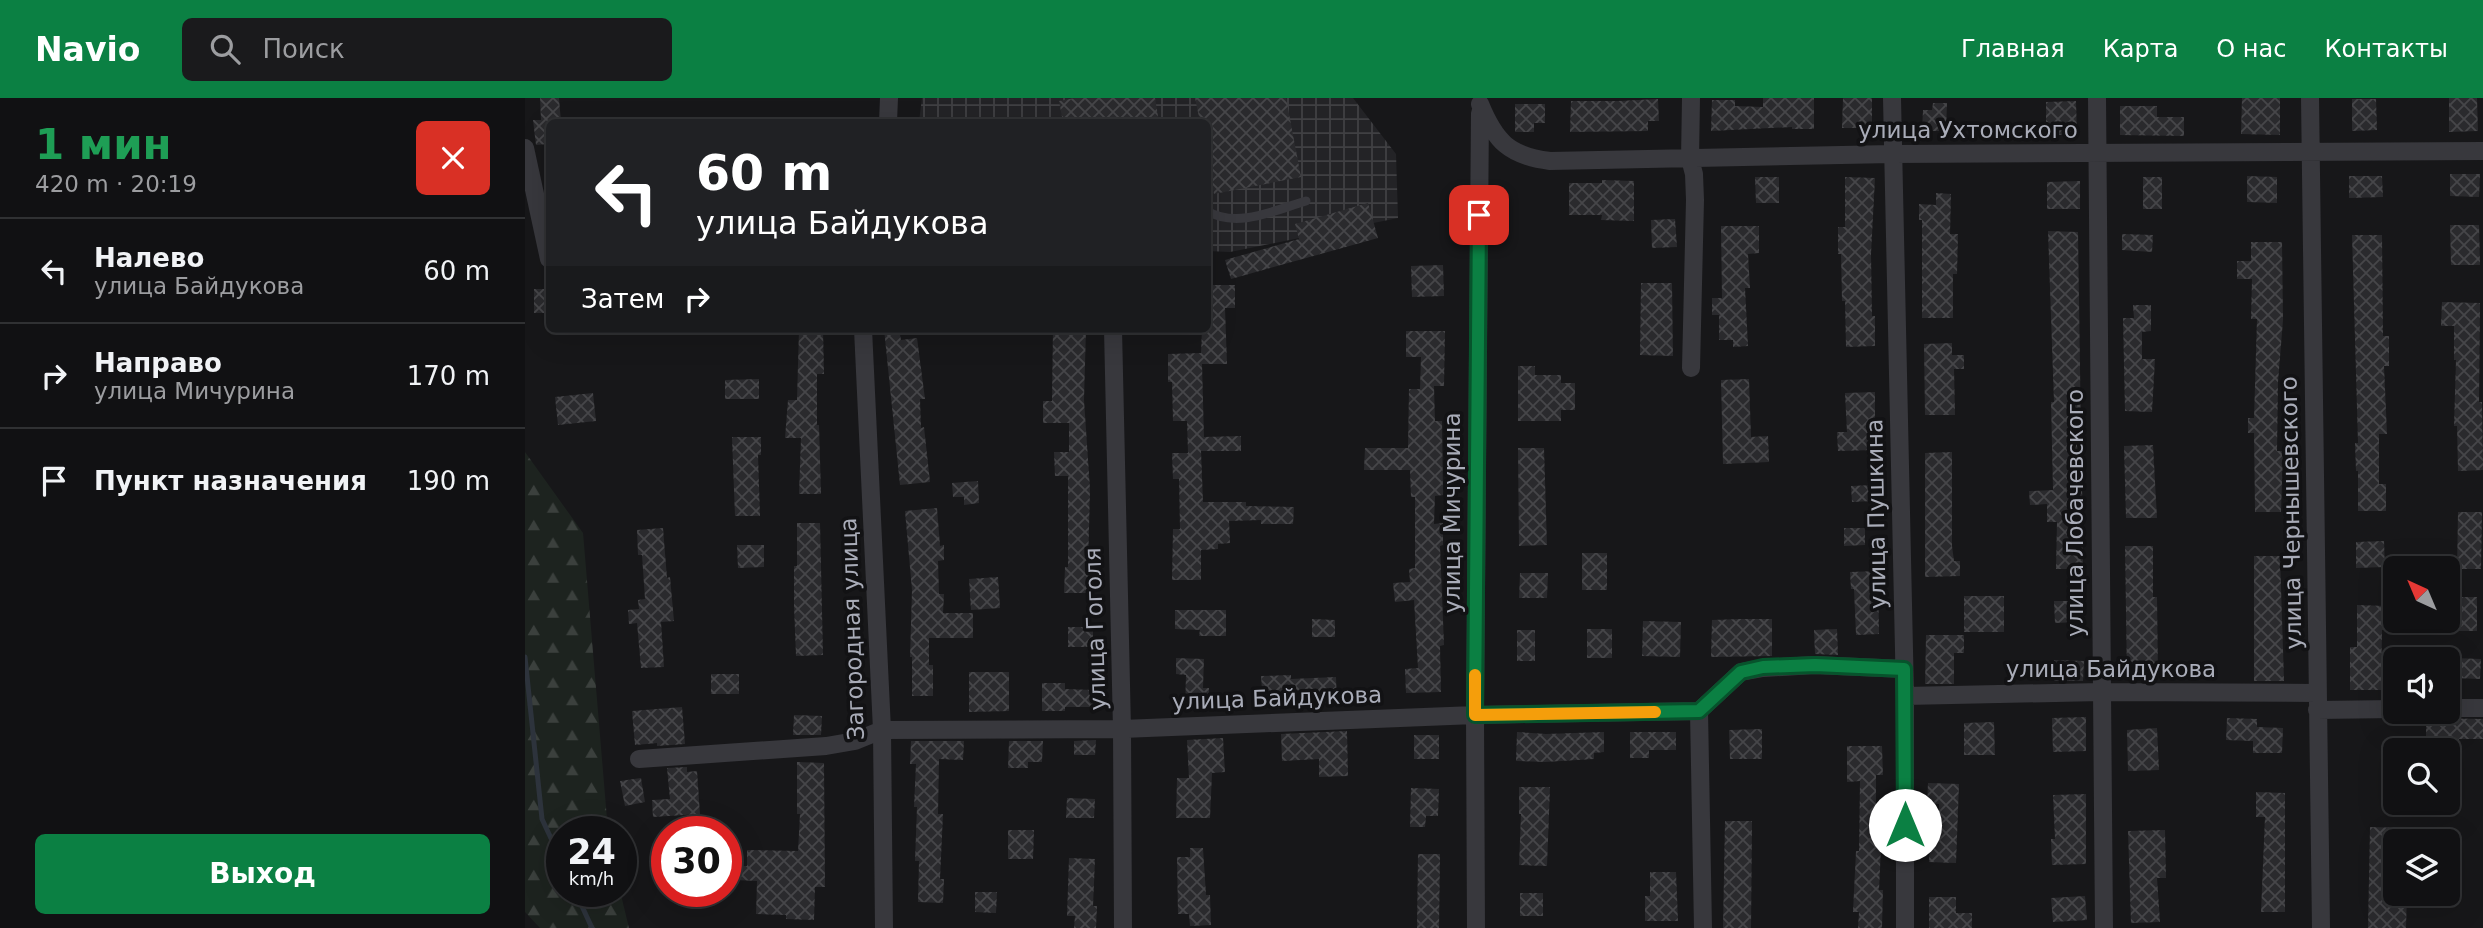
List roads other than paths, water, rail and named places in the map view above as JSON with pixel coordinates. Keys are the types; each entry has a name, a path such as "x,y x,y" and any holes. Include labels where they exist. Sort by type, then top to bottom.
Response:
{"street":[{"path":"888,119 889,98"},
{"path":"1691,98 1690,159 1695,200 1691,368"},
{"name":"улица Пушкина","path":"1892,98 1905,696 1905,928"},
{"name":"улица Лобачевского","path":"2097,98 2103,928"},
{"name":"улица Чернышевского","path":"2311,98 2321,928"},
{"name":"улица Ухтомского","path":"1480,101 1489,125 1500,142 1531,159 1550,161 1892,154 2483,150"},
{"name":"улица Мичурина","path":"1476,928 1480,101"},
{"path":"525,148 546,245"},
{"name":"Загородная улица","path":"863,333 882,730 884,928"},
{"name":"улица Гоголя","path":"1113,333 1122,729 1123,928"},
{"path":"1703,928 1699,711 1741,672 1763,667 1815,665 1904,669"},
{"name":"улица Байдукова","path":"1905,696 2101,692 2317,702 2383,708"},
{"path":"2460,708 2483,708"},
{"name":"улица Байдукова","path":"639,759 826,746 855,741 882,730 1122,729 1475,715 1699,711"}],"lane":[{"path":"1211,214 1238,220 1305,201"}],"waterway":[{"path":"525,657 542,819 546,828"},
{"path":"582,907 592,928"}]}
